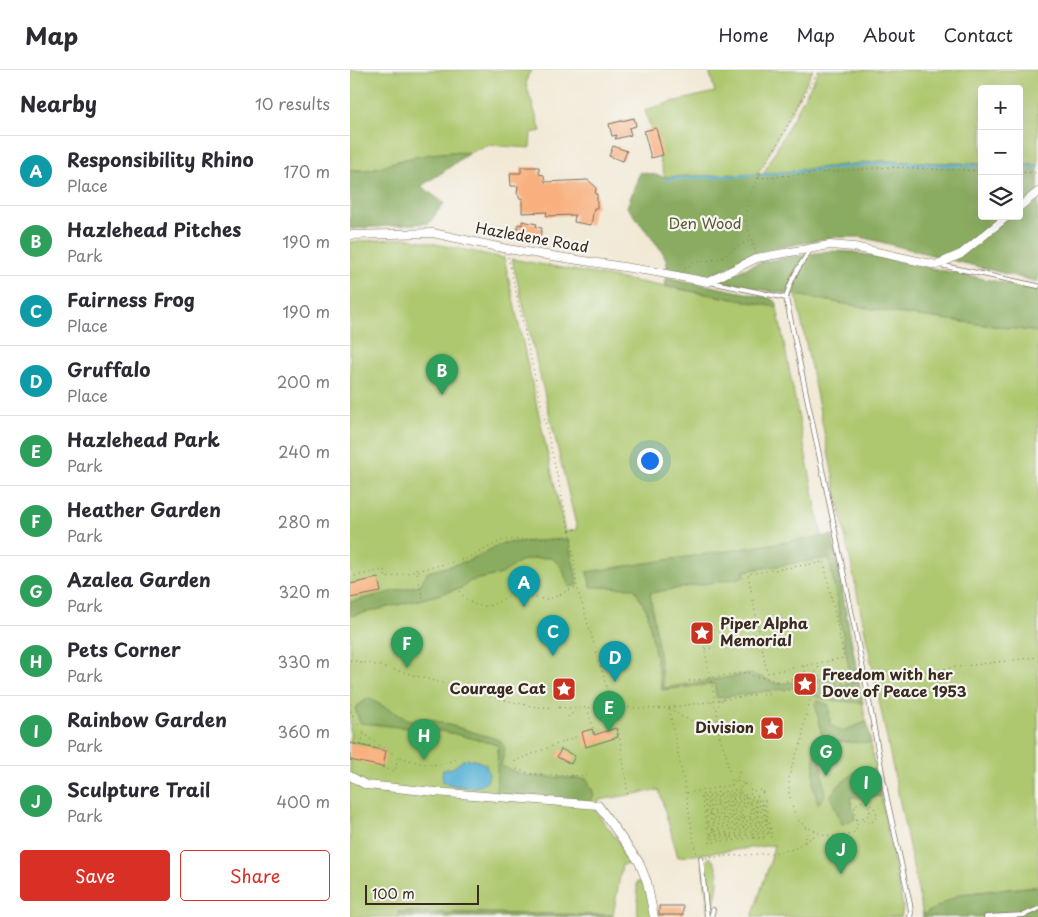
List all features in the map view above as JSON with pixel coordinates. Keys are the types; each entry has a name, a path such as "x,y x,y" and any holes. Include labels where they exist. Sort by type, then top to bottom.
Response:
{"street":[{"path":"1023,204 1038,192"},
{"path":"708,282 757,258 830,245 854,246 936,264 961,254 1003,220"},
{"name":"Hazledene Road","path":"350,235 433,233 507,249 708,282"},
{"path":"350,776 366,785 598,805 640,862 647,882 654,917"}],"lane":[{"path":"811,248 797,269 790,283 786,298 865,679 886,794 910,904 910,917"},
{"path":"936,264 1038,286"},
{"path":"708,282 786,298"},
{"path":"701,858 709,917"},
{"path":"986,917 1024,915 1038,908"},
{"path":"709,917 712,910"}],"path":[{"path":"757,258 746,223 746,210 758,178 819,70"},
{"path":"758,178 889,167 978,171"},
{"path":"1023,172 1038,173"},
{"path":"677,276 693,263 722,258 734,248 751,240"},
{"path":"507,249 570,531 577,587 618,725 628,795"},
{"path":"570,531 577,530"},
{"path":"350,577 384,570 386,578 416,569 466,559 503,540 571,537"},
{"path":"824,562 844,658 819,663 767,673 748,574 824,562"},
{"path":"416,569 423,599"},
{"path":"460,591 467,600 478,606 493,604 508,595 518,593 549,599 577,587"},
{"path":"702,637 715,701"},
{"path":"705,649 761,640"},
{"path":"350,660 378,665 500,699 536,707 659,709 865,679 1038,657"},
{"path":"790,669 791,674 797,677 806,677 813,675 818,670 819,663"},
{"path":"804,666 810,700 802,740 789,778 789,793 798,820 823,835"},
{"path":"689,682 747,672 752,676 776,682 793,680 797,677"},
{"path":"813,675 818,677 841,674"},
{"path":"722,700 717,708 718,731 726,755 732,785"},
{"path":"711,701 717,708"},
{"path":"587,708 595,734"},
{"path":"669,708 682,718 718,731"},
{"path":"669,708 696,855 701,858 772,853 794,849 814,836 839,837 851,834 857,823 854,812 855,806 858,803 867,803 874,808 877,816 876,819 869,823 860,820 854,812"},
{"path":"350,711 364,733 386,750 398,756 433,765 455,760"},
{"path":"568,717 570,714 574,714"},
{"path":"362,745 364,733"},
{"path":"580,736 515,761 514,768 530,774 590,776"},
{"path":"350,742 386,750"},
{"path":"386,750 384,768 395,771 398,756"},
{"path":"728,765 733,765"},
{"path":"686,793 732,785 739,775 738,768"},
{"path":"736,779 745,784 750,784 752,794 727,798 730,813 732,813 730,800 742,798 743,801 733,802 735,813 737,812 736,804 744,803 745,809"},
{"path":"741,796 740,786 745,784"},
{"path":"708,814 712,813 713,820 716,820 715,818 718,817 718,820 726,817 726,820 729,820 724,792 739,789 740,792 727,794 727,796 740,794 741,796"},
{"path":"751,791 762,790 763,799 761,800 766,826"},
{"path":"712,801 715,801 715,803 720,802 721,804 716,805 717,812 719,811 718,807 721,807 722,811 724,810 721,792 701,795 708,832 710,831 712,839 729,836 730,839"},
{"path":"745,795 747,807 750,807 751,810 753,810 752,804 749,802 756,801"},
{"path":"756,801 756,799 748,800 748,797 758,796 760,809 763,810"},
{"path":"704,797 721,797 707,799 708,808 706,809 704,797"},
{"path":"715,801 721,797"},
{"path":"763,799 765,800 768,818 766,819 767,822 769,821 772,837 770,837 768,823"},
{"path":"712,801 715,815 720,814 720,816 723,816 722,813 725,813"},
{"path":"710,821 706,811 711,811 709,802 712,801"},
{"path":"756,801 760,822 737,826 735,815 738,815 739,823 747,822 746,820 741,820 739,806 742,807 742,818 752,816 752,812 754,812 755,818 750,819 750,821 758,820 756,801"},
{"path":"859,817 866,817 870,812 867,803"},
{"path":"763,810 761,811 763,824 750,826 751,829 766,826"},
{"path":"730,816 733,816 735,828 748,827 749,829 733,832 732,823 730,816"},
{"path":"706,824 724,821"},
{"path":"711,835 728,834 728,832 714,834 709,826 732,823"},
{"path":"804,825 807,834 804,842"},
{"path":"713,830 730,826 731,834 766,829 766,826"},
{"path":"711,835 709,834 710,843 723,840 723,842 725,839 767,836 767,833 752,836 752,833 769,830"},
{"path":"730,839 731,836 750,835"},
{"path":"752,838 767,838"}],"green space":[{"path":"350,70 532,70 528,75 526,84 541,131 531,133 530,148 488,145 469,153 433,154 404,159 370,170 350,170"},
{"path":"709,70 813,70 758,174 665,177 645,110 715,92"},
{"path":"819,70 1038,70 1038,165 1023,165 1023,85 978,85 978,164 883,161 763,174"},
{"path":"453,152 469,153 421,186 444,203 429,223 350,229 350,170 371,169 415,157"},
{"name":"Den Wood","path":"883,161 978,164 978,220 1023,220 1023,165 1038,165 1038,282 861,237 833,237 757,252 707,278 667,270 667,261 662,251 627,207 640,172 665,177 763,174"},
{"path":"407,238 504,258 565,532 577,529 512,259 777,307 822,537 832,535 854,661 903,907 901,917 752,917 774,845 678,857 659,790 599,800 594,809 635,863 622,865 613,915 399,912 399,917 350,917 350,242"},
{"name":"Den Wood","path":"829,251 853,252 1038,290 1038,332 890,312 717,281 760,262"},
{"path":"666,277 770,298 777,303 777,307 665,286"},
{"path":"796,295 890,312 1038,332 1038,886 960,894 923,915"},
{"path":"832,535 858,677 811,685 810,680 850,674 829,558 744,571 745,577 650,593 664,688 749,674 777,684 805,681 805,686 717,698 714,684 662,690 647,611 634,588 591,587 587,572"},
{"path":"568,539 578,585 569,587 562,568 552,558 536,558 520,561 502,574 470,581 462,588 350,616 350,602 420,585 428,572 468,561 503,543"},
{"path":"859,682 863,703 830,700 812,695 811,689"},
{"path":"368,698 409,720 426,718 500,740 505,748 501,766 527,776 587,779 594,794 591,803 496,797 498,745 447,732 360,723 355,708"},
{"path":"818,701 829,705 830,724 841,731 867,722 871,743 823,741 815,703"},
{"path":"815,754 820,754 825,795 818,804 813,786"},
{"path":"876,769 881,796 850,797 855,819 842,824 830,796 839,785 854,773"},
{"path":"710,857 717,869 718,875 713,910 708,910 703,866"},
{"path":"637,882 647,882 654,917 638,916"},
{"path":"1038,886 1038,917 922,917 960,894"},
{"path":"398,912 613,915 613,917 399,917"}],"water":[{"path":"468,759 486,765 489,775 483,785 472,787 443,782 443,770 453,768 463,760"}],"building":[{"path":"634,118 636,126 629,128 631,135 615,139 617,135 612,136 609,124"},
{"path":"656,128 663,155 651,158 644,131"},
{"path":"613,146 627,151 623,161 609,156"},
{"path":"521,167 539,167 539,174 544,175 545,182 588,180 596,187 595,194 597,194 597,208 594,208 591,225 574,222 575,215 546,216 547,212 522,213 522,198 519,198 517,194 518,186 511,186 510,173 521,173"},
{"path":"522,221 537,224 536,227 542,228 540,237 516,233 518,224 522,225"},
{"path":"378,578 381,592 350,598 350,584"},
{"path":"616,728 618,737 586,747 582,732 592,729 594,735"},
{"path":"350,743 386,751 383,767 350,760"},
{"path":"561,749 575,756 571,764 557,757"},
{"path":"659,906 683,906 683,915 659,915"}],"waterway":[{"path":"763,175 884,163 978,166"},
{"path":"1023,167 1038,168"},
{"path":"666,179 755,175"}],"place":[{"name":"Hazlehead Pitches","path":"442,395"},
{"name":"Responsibility Rhino","path":"524,607"},
{"name":"Piper Alpha Memorial","path":"702,633"},
{"name":"Fairness Frog","path":"553,656"},
{"name":"Heather Garden","path":"407,668"},
{"name":"Gruffalo","path":"615,682"},
{"name":"Freedom with her Dove of Peace 1953","path":"805,684"},
{"name":"Courage Cat","path":"564,689"},
{"name":"Division","path":"772,728"},
{"name":"Hazlehead Park","path":"609,732"},
{"name":"Pets Corner","path":"424,760"},
{"name":"Azalea Garden","path":"826,776"},
{"name":"Rainbow Garden","path":"866,807"},
{"name":"Sculpture Trail","path":"841,874"}]}
